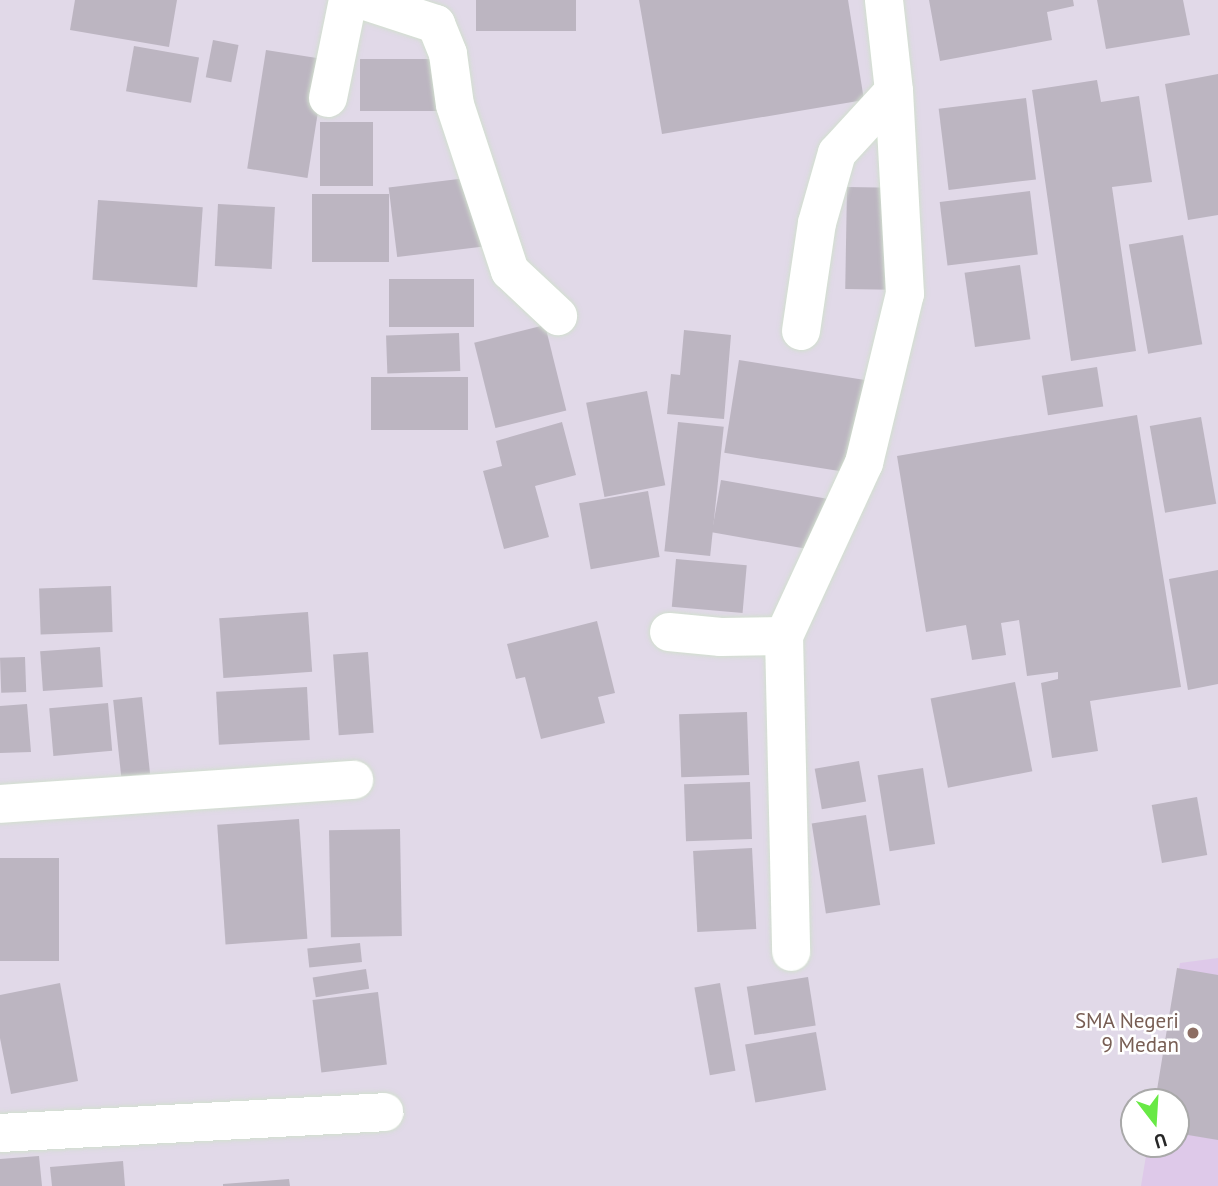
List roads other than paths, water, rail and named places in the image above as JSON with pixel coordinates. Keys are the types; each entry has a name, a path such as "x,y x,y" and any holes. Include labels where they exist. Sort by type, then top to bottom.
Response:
{"street":[{"path":"328,99 348,0"},
{"path":"362,0 436,24 448,54 455,105 510,271 558,316"},
{"path":"791,952 784,636 864,463 905,294 894,91 884,0"},
{"path":"802,331 817,223 837,153 894,91"},
{"path":"669,632 722,637 784,636"},
{"path":"0,804 354,780"},
{"path":"0,1133 384,1112"}],"place":[{"name":"SMA Negeri 9 Medan","path":"1193,1033"}]}
